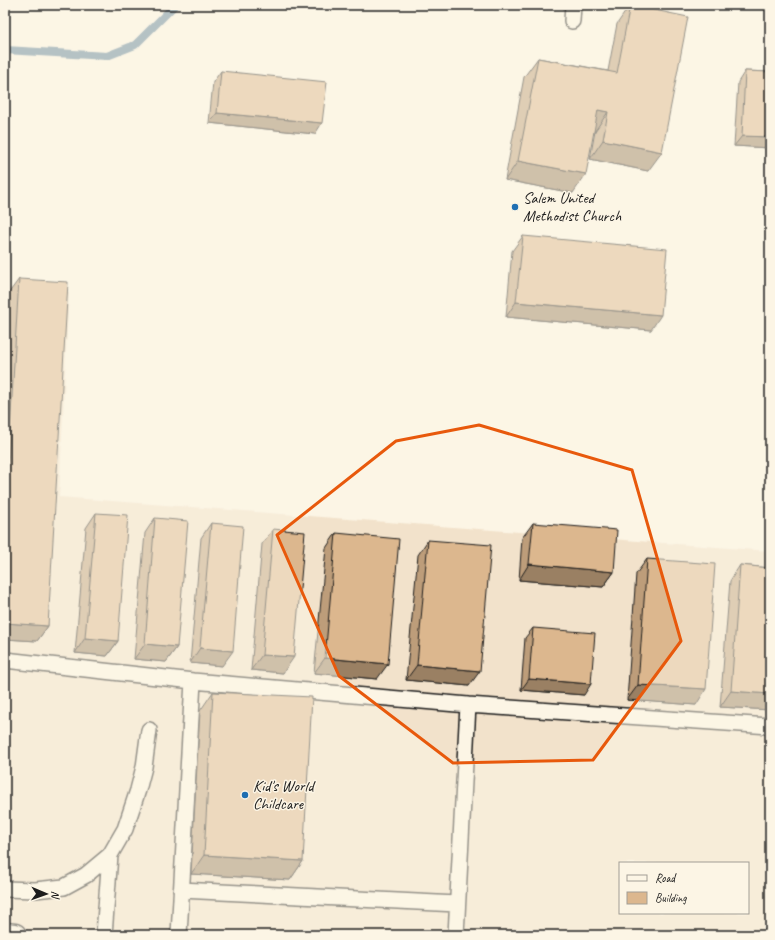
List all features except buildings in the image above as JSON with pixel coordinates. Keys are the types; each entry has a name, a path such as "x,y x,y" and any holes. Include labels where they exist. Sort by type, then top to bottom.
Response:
{"street":[{"path":"5,934 15,935"}],"lane":[{"path":"572,21 573,5"},
{"path":"5,660 193,681 468,705 770,726"},
{"path":"179,935 193,681"},
{"path":"456,935 468,705"},
{"path":"5,888 35,890 64,887 86,875 110,855 125,829 138,790 144,767 149,730"},
{"path":"104,935 110,855"},
{"path":"182,890 457,904"}],"highlighted area":[{"path":"479,425 632,470 681,641 593,760 453,763 339,676 277,535 396,441"}],"shaded area":[{"path":"5,288 69,292 59,497 770,551 770,935 5,935"}],"waterway":[{"path":"5,50 107,56 135,45 175,5"}],"place":[{"name":"Salem United Methodist Church","path":"515,207"},
{"name":"Kid's World Childcare","path":"245,795"}]}
